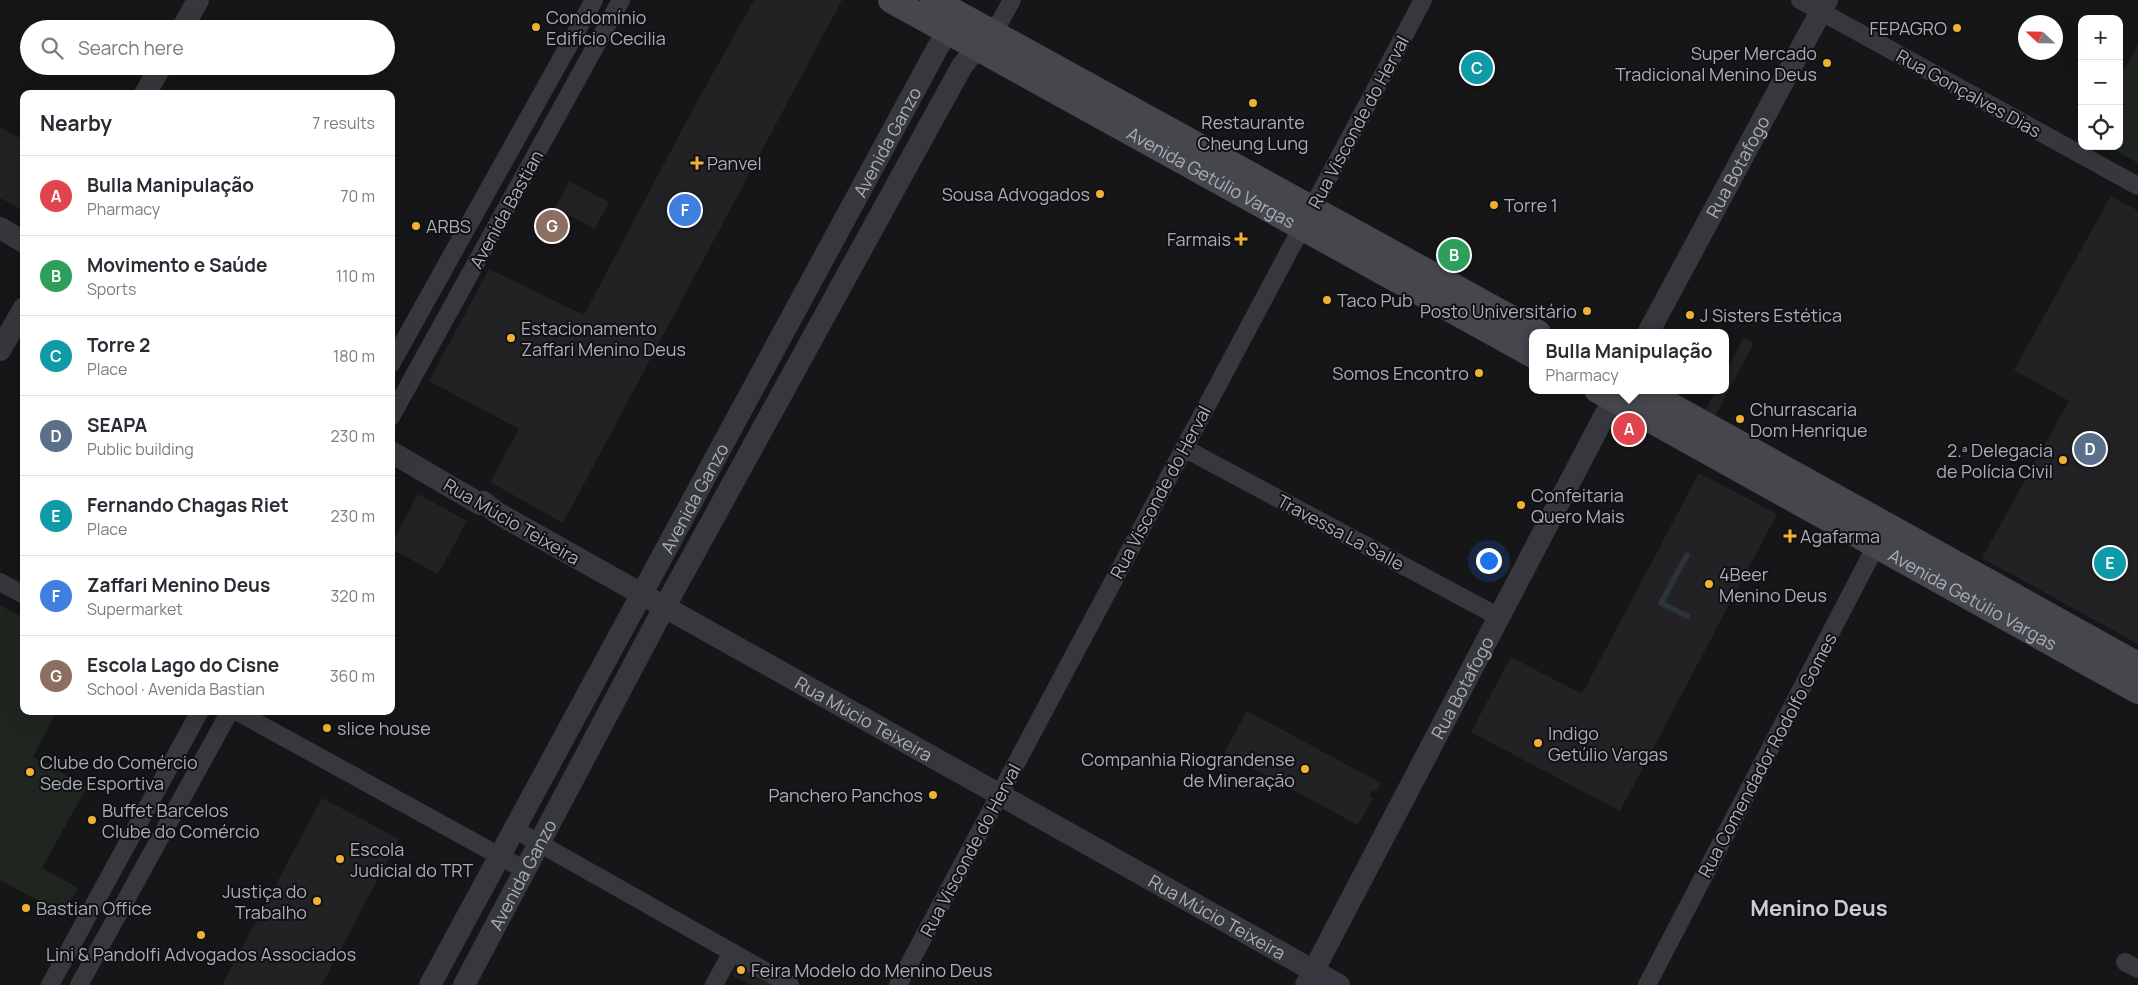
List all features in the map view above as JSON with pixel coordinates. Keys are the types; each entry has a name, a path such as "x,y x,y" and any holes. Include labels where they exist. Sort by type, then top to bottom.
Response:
{"main road":[{"name":"Avenida Getúlio Vargas","path":"891,0 954,23 984,39 1299,214 1529,353"},
{"name":"Avenida Getúlio Vargas","path":"933,0 954,23"},
{"name":"Avenida Getúlio Vargas","path":"1299,214 1530,329"},
{"name":"Avenida Getúlio Vargas","path":"1611,394 2138,665"},
{"name":"Avenida Getúlio Vargas","path":"1650,394 2138,691"}],"street":[{"path":"187,20 198,0"},
{"name":"Avenida Bastian","path":"395,357 543,88 594,0"},
{"name":"Avenida Bastian","path":"395,410 621,0"},
{"path":"984,39 1001,20 1012,0"},
{"name":"Rua Visconde do Herval","path":"898,985 1184,448 1299,214 1423,0"},
{"name":"Rua Gonçalves Dias","path":"1800,0 1824,6 2138,186"},
{"name":"Rua Botafogo","path":"1650,329 1824,6"},
{"name":"Avenida Ganzo","path":"430,985 640,594 794,316 938,47 954,23"},
{"name":"Avenida Ganzo","path":"464,985 664,607 962,66 984,39"},
{"path":"148,90 156,75"},
{"path":"543,88 566,101"},
{"path":"0,228 20,240"},
{"path":"0,350 20,315"},
{"path":"794,316 818,329"},
{"name":"Rua Botafogo","path":"1310,978 1499,617 1609,394"},
{"name":"Travessa La Salle","path":"1184,448 1499,617"},
{"name":"Rua Múcio Teixeira","path":"395,454 480,504 483,502 499,514 999,795 1310,978 1339,985"},
{"name":"Rua Comendador Rodolfo Gomes","path":"1647,985 1873,530"},
{"path":"0,582 20,593"},
{"path":"50,985 198,715"},
{"path":"79,985 228,715"},
{"path":"243,715 525,870"},
{"path":"514,829 790,985"},
{"path":"104,886 127,897"},
{"path":"714,985 732,952"}],"shaded area":[{"path":"754,0 842,0 563,523 490,482 519,429 429,381 489,269 584,315 693,109"},
{"path":"2138,44 2138,163 2114,150 2123,150 2123,72"},
{"path":"0,127 20,138 20,209 0,198"},
{"path":"569,181 609,202 595,229 555,208"},
{"path":"2111,196 2138,211 2138,644 1982,558 2069,401 2014,370"},
{"path":"1744,337 1754,343 1729,390 1729,365"},
{"path":"1714,394 1727,394 1715,416 1705,411"},
{"path":"1699,473 1777,514 1620,811 1471,732 1511,657 1582,694"},
{"path":"418,494 467,521 438,574 395,551 395,537"},
{"name":"Clube do Comércio Sede Esportiva","path":"0,605 20,616 20,715 55,715 33,757 87,787 42,868 78,888 63,914 0,880"},
{"name":"Companhia Riograndense de Mineração","path":"1247,711 1381,783 1376,792 1373,790 1369,796 1373,798 1358,825 1224,753"},
{"name":"Justiça do Trabalho","path":"322,798 399,839 322,985 222,985"},
{"name":"Feira Modelo do Menino Deus","path":"737,964 772,985 750,985 732,975"}],"waterway":[{"path":"1687,555 1661,603 1687,616"}],"place":[{"name":"Condomínio Edifício Cecilia","path":"536,27"},
{"name":"FEPAGRO","path":"1957,28"},
{"name":"Super Mercado Tradicional Menino Deus","path":"1827,63"},
{"name":"Torre 2","path":"1477,68"},
{"name":"Restaurante Cheung Lung","path":"1253,103"},
{"name":"Panvel","path":"697,163"},
{"name":"Sousa Advogados","path":"1100,194"},
{"name":"Torre 1","path":"1494,205"},
{"name":"Zaffari Menino Deus","path":"685,210"},
{"name":"ARBS","path":"416,226"},
{"name":"Escola Lago do Cisne","path":"552,226"},
{"name":"Farmais","path":"1241,239"},
{"name":"Movimento e Saúde","path":"1454,255"},
{"name":"Taco Pub","path":"1327,300"},
{"name":"Posto Universitário","path":"1587,311"},
{"name":"J Sisters Estética","path":"1690,315"},
{"name":"Estacionamento Zaffari Menino Deus","path":"511,338"},
{"name":"Somos Encontro","path":"1479,373"},
{"name":"Churrascaria Dom Henrique","path":"1740,419"},
{"name":"Bulla Manipulação","path":"1629,429"},
{"name":"SEAPA","path":"2090,449"},
{"name":"2.ª Delegacia de Polícia Civil","path":"2063,460"},
{"name":"Confeitaria Quero Mais","path":"1521,505"},
{"name":"Agafarma","path":"1790,536"},
{"name":"Fernando Chagas Riet","path":"2110,563"},
{"name":"4Beer Menino Deus","path":"1709,584"},
{"name":"slice house","path":"327,728"},
{"name":"Indigo Getúlio Vargas","path":"1538,743"},
{"name":"Companhia Riograndense de Mineração","path":"1305,769"},
{"name":"Clube do Comércio Sede Esportiva","path":"30,772"},
{"name":"Panchero Panchos","path":"933,795"},
{"name":"Buffet Barcelos Clube do Comércio","path":"92,820"},
{"name":"Escola Judicial do TRT","path":"340,859"},
{"name":"Justiça do Trabalho","path":"317,901"},
{"name":"Bastian Office","path":"26,908"},
{"name":"Lini & Pandolfi Advogados Associados","path":"201,935"},
{"name":"Feira Modelo do Menino Deus","path":"741,970"}],"district":[{"name":"Menino Deus","path":"1819,908"}]}
